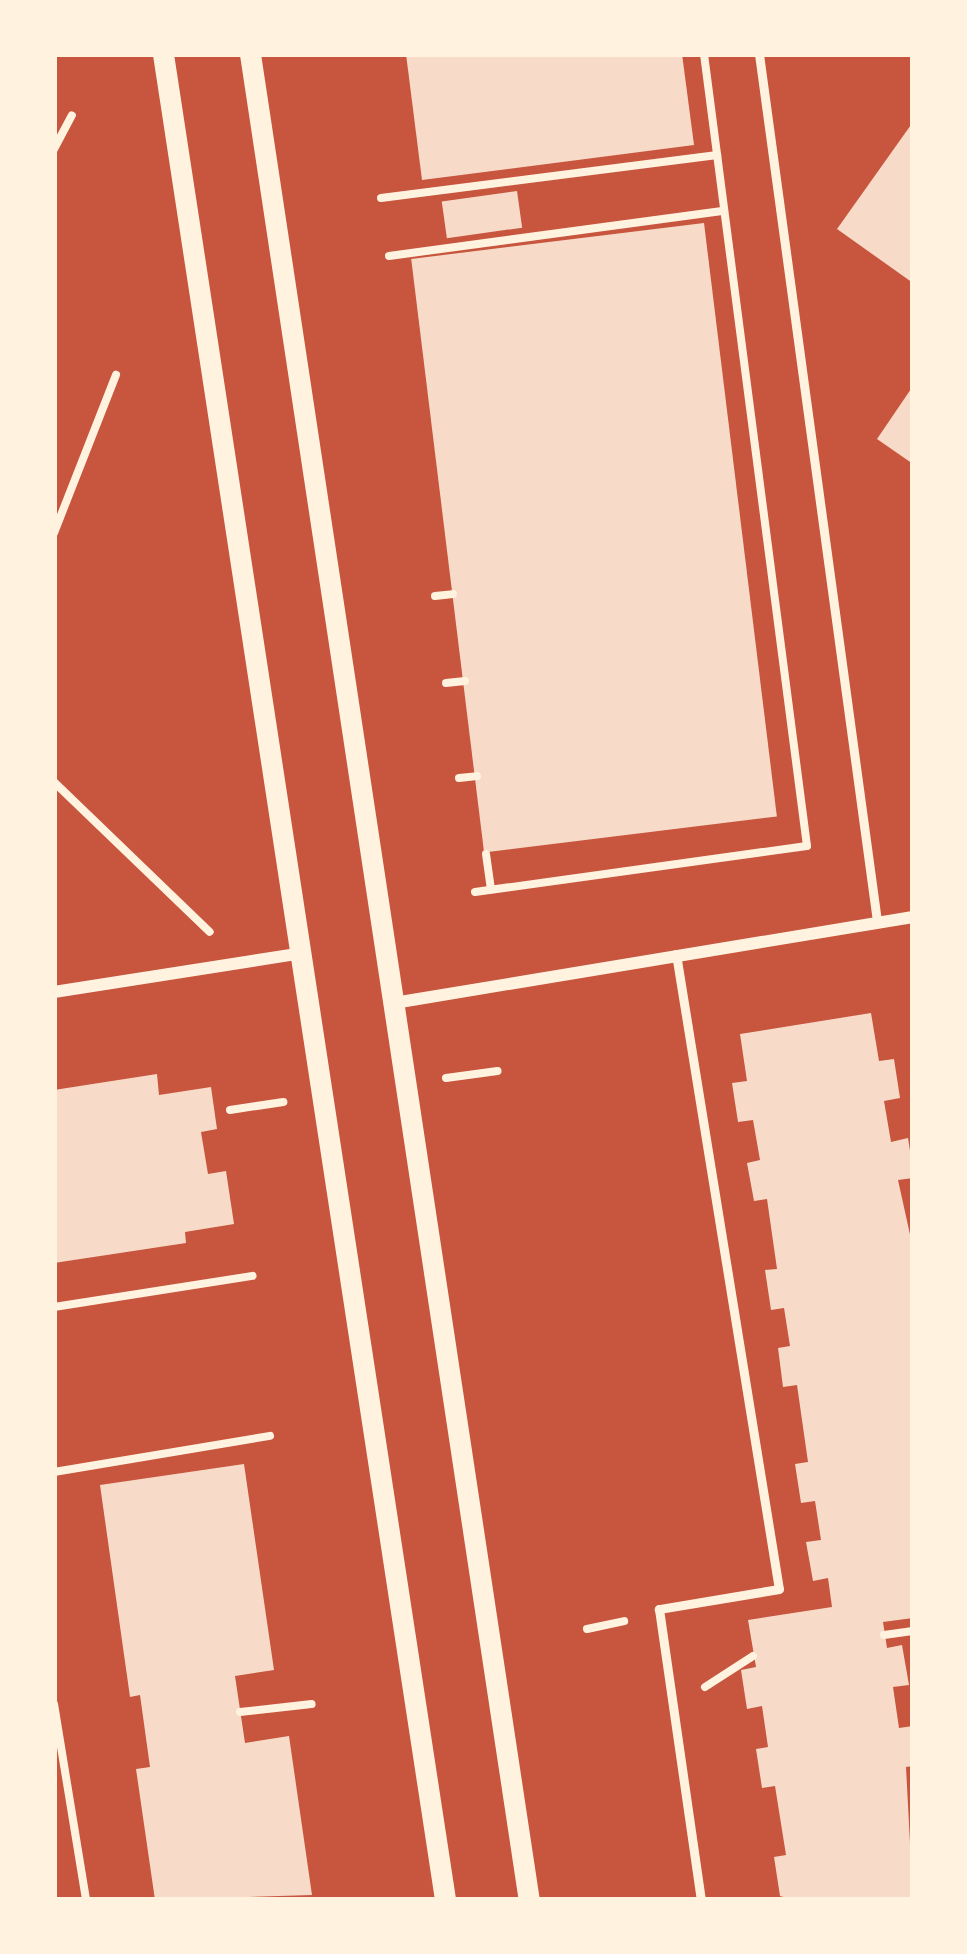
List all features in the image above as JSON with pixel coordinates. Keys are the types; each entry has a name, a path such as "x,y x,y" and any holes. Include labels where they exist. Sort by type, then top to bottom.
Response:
{"street":[{"path":"163,54 446,1900"},
{"path":"250,54 529,1900"},
{"path":"394,1003 913,917"},
{"path":"54,992 302,953"}],"lane":[{"path":"759,54 878,921"},
{"path":"676,954 779,1589 658,1609 701,1900"}],"path":[{"path":"475,892 807,846 704,54"},
{"path":"54,149 72,116"},
{"path":"381,198 717,155"},
{"path":"389,256 724,212"},
{"path":"54,533 116,375"},
{"path":"435,596 453,594"},
{"path":"446,683 465,681"},
{"path":"459,778 477,776"},
{"path":"54,782 212,933"},
{"path":"486,854 491,890"},
{"path":"54,1307 253,1276"},
{"path":"54,1472 270,1436"},
{"path":"587,1629 646,1617"},
{"path":"884,1635 913,1631"},
{"path":"699,1692 753,1656"},
{"path":"54,1704 86,1900"},
{"path":"240,1712 312,1704"}],"building":[{"path":"406,54 682,54 694,145 422,180"},
{"path":"913,122 913,283 837,229"},
{"path":"517,191 522,228 447,238 442,202"},
{"path":"704,223 777,817 484,852 411,259"},
{"path":"913,386 913,464 877,439"},
{"path":"871,1013 879,1061 894,1059 900,1098 884,1101 891,1142 908,1138 913,1170 913,1178 898,1180 913,1248 913,1618 883,1622 887,1648 902,1645 909,1685 893,1687 899,1728 913,1726 913,1766 906,1767 913,1900 793,1900 780,1896 774,1857 786,1855 775,1786 762,1788 756,1749 768,1747 762,1706 747,1709 741,1670 756,1667 748,1620 832,1607 828,1578 813,1581 806,1542 821,1540 815,1501 801,1503 795,1464 808,1462 797,1385 783,1387 778,1348 790,1346 784,1308 771,1310 765,1270 777,1269 767,1199 754,1201 747,1163 760,1160 753,1120 738,1122 732,1083 747,1081 740,1034"},
{"path":"157,1074 159,1095 211,1087 217,1129 201,1132 208,1174 226,1171 234,1224 185,1232 186,1243 54,1263 54,1090"},
{"path":"244,1464 274,1670 235,1676 245,1743 289,1736 312,1895 155,1900 136,1769 150,1767 140,1695 130,1697 100,1485"}]}
